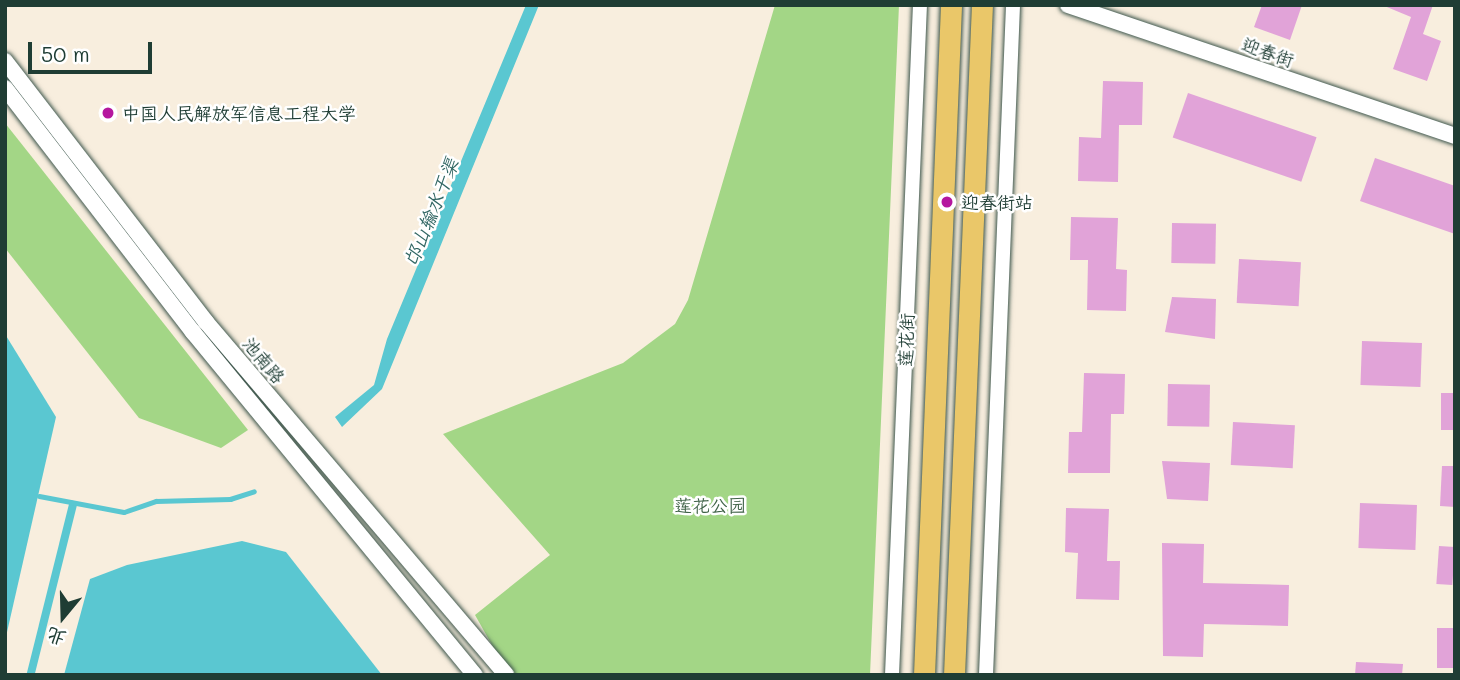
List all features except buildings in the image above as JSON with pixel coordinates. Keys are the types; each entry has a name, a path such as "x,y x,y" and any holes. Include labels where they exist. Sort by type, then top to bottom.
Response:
{"main road":[{"name":"莲花街","path":"924,675 951,5"},
{"path":"954,675 982,5"}],"street":[{"name":"莲花街","path":"892,675 920,5"},
{"path":"986,675 1013,5"},
{"name":"迎春街","path":"1068,5 1455,136"},
{"name":"池南路","path":"5,61 206,322 506,675"},
{"name":"池南路","path":"5,88 193,332 475,675"}],"green space":[{"name":"莲花公园","path":"775,5 899,5 870,675 509,675 475,615 550,555 443,434 623,363 675,324 688,300"},
{"path":"5,123 248,430 221,448 139,418 5,248"}],"water":[{"path":"526,5 539,5 382,389 342,427 335,417 374,385 387,339"},
{"path":"5,334 56,417 5,641"},
{"path":"70,500 78,502 35,675 26,675"},
{"path":"242,541 286,552 382,675 64,675 90,579 127,565"}],"waterway":[{"path":"39,496 124,512 156,501 230,499 254,491"}],"place":[{"name":"中国人民解放军信息工程大学","path":"108,113"},
{"name":"迎春街站","path":"947,202"}],"water label":[{"name":"邙山输水干渠","path":"431,212"}]}
